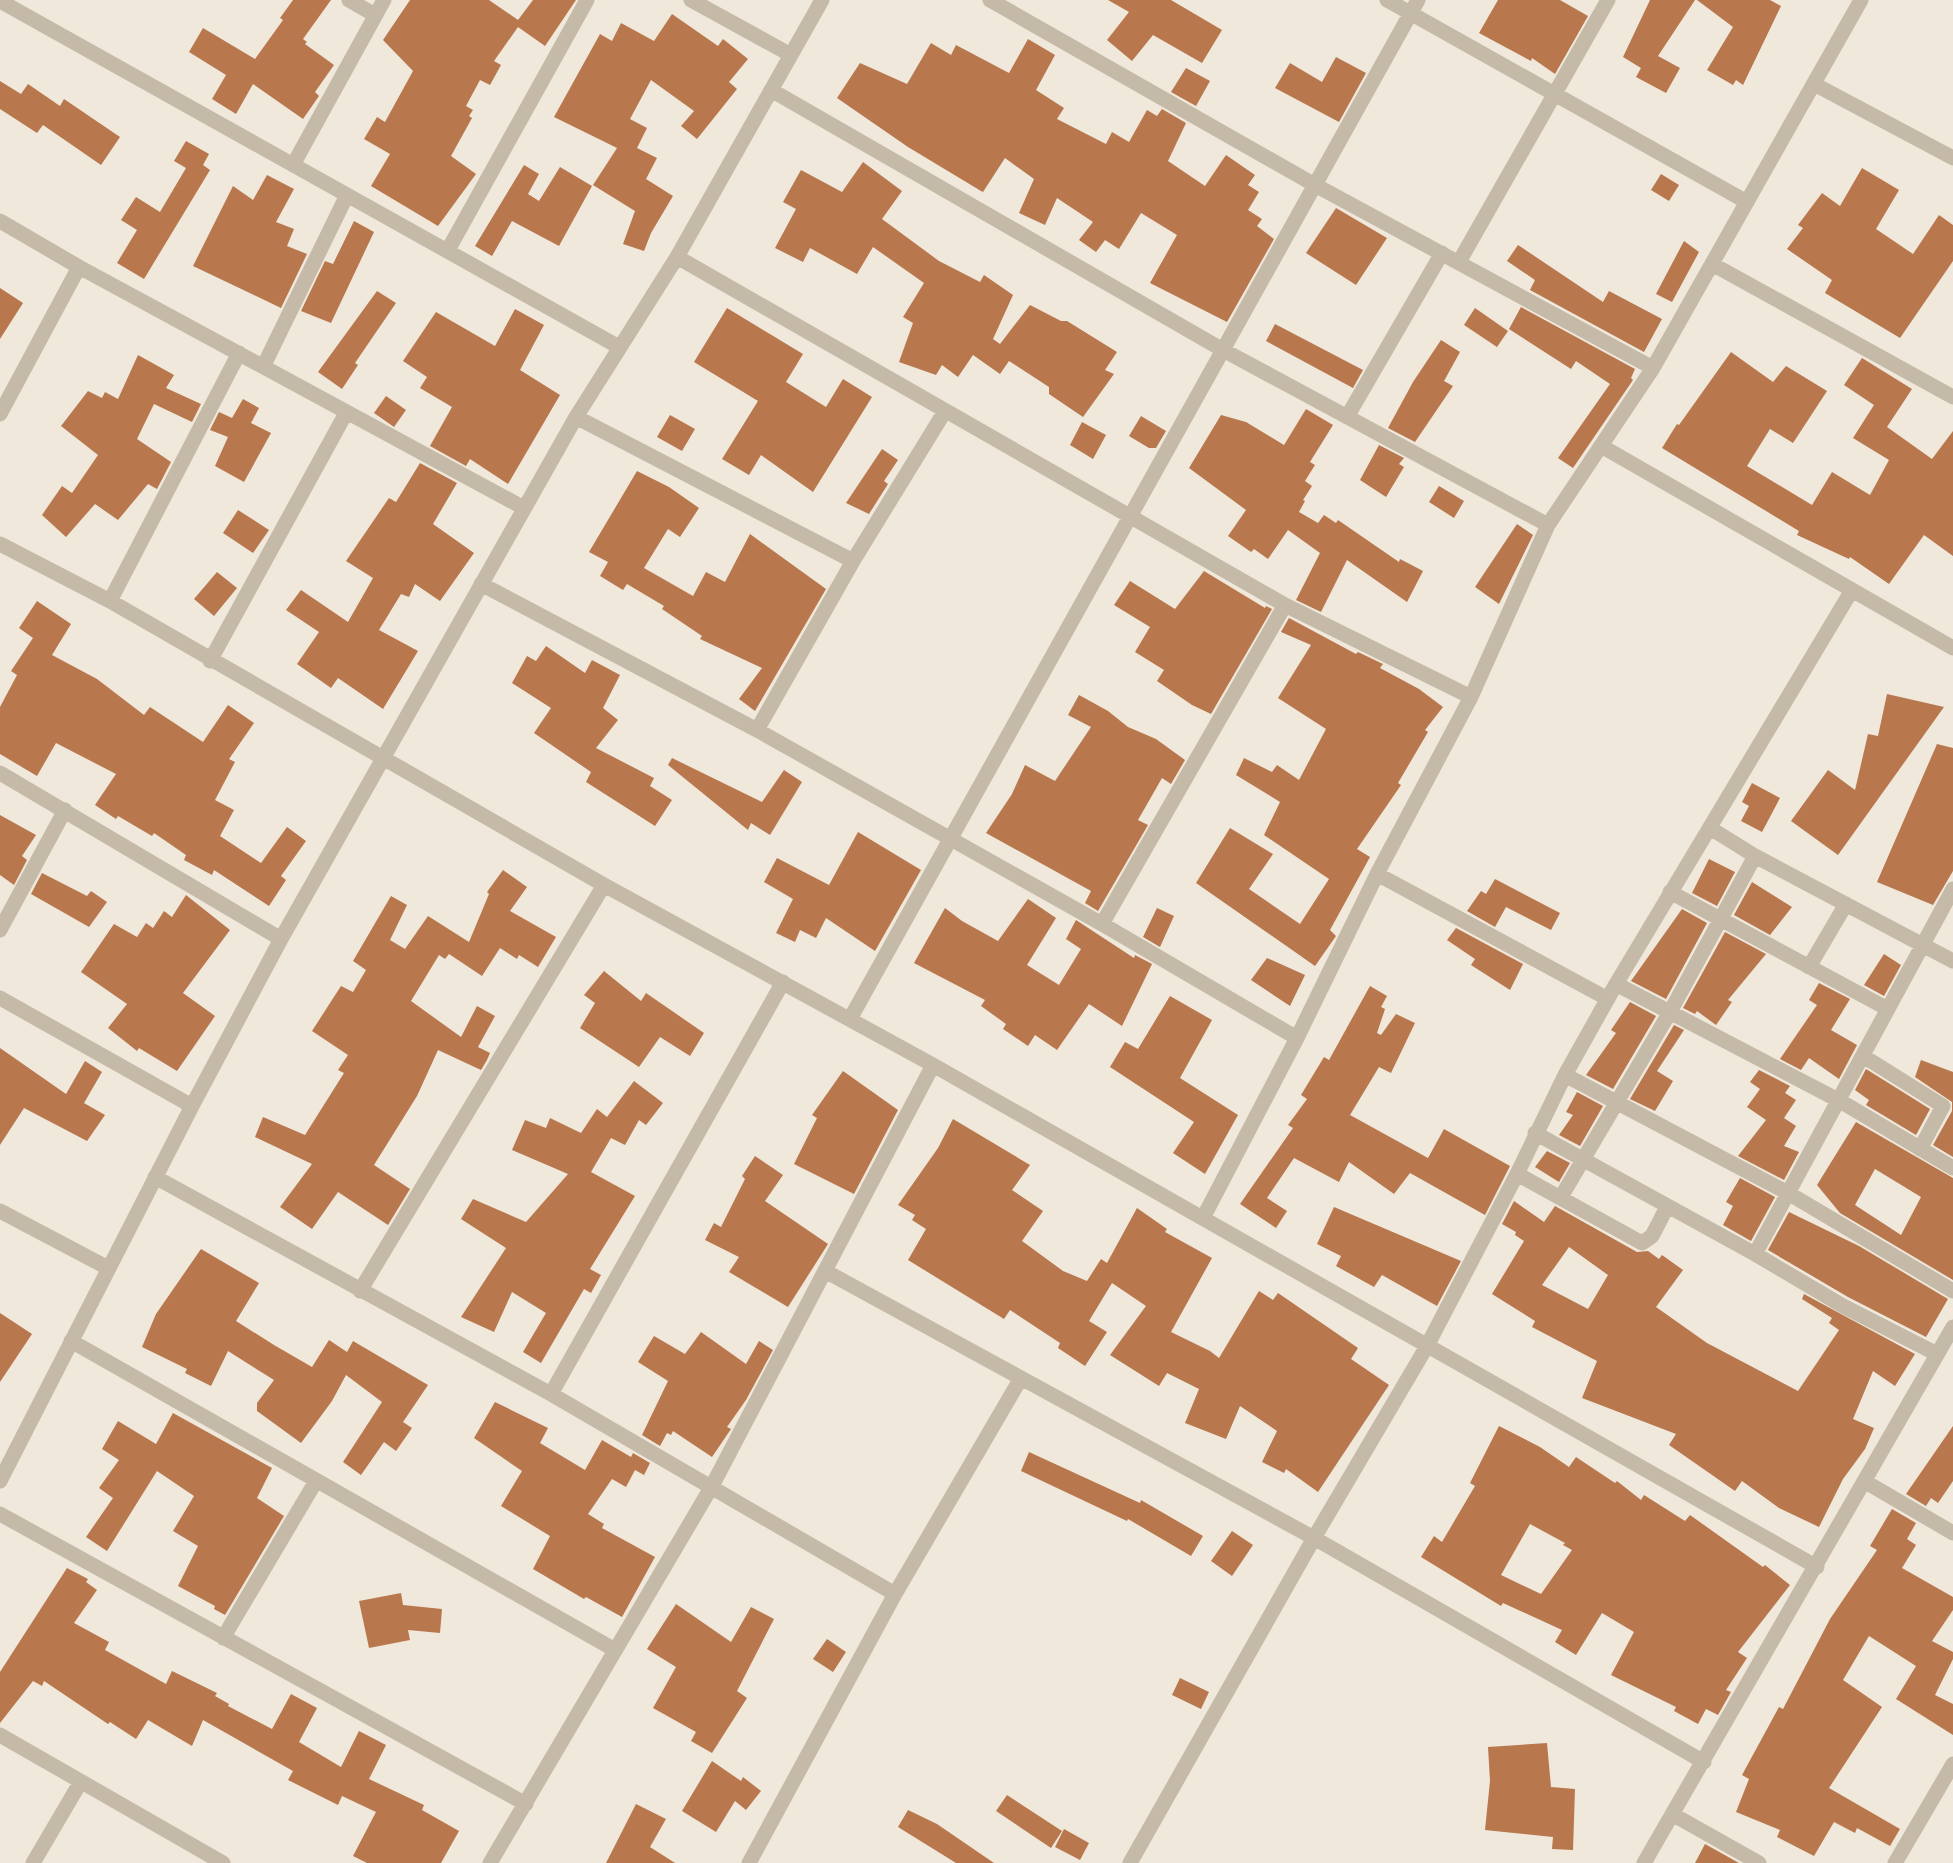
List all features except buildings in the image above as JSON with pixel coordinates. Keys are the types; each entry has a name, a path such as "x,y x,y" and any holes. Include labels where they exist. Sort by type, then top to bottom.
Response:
{"street":[{"path":"349,0 375,15"},
{"path":"293,165 384,0"},
{"path":"448,250 587,0"},
{"path":"691,0 791,55"},
{"path":"0,1481 155,1177 281,939 576,417 676,257 822,0"},
{"path":"990,0 1315,185 1653,368"},
{"path":"1387,0 1415,6 1554,94 1747,202"},
{"path":"1459,262 1608,0"},
{"path":"1203,1218 1297,1038 1377,874 1471,697 1548,525 1603,447 1653,368 1861,0"},
{"path":"1,2 619,347"},
{"path":"850,1019 1415,6"},
{"path":"1814,84 1953,158"},
{"path":"771,90 1223,350 1548,525"},
{"path":"264,365 347,195"},
{"path":"0,221 79,267 264,365 346,413 524,508"},
{"path":"1347,417 1442,253"},
{"path":"676,257 1130,519 1285,605 1471,697"},
{"path":"1712,264 1953,397"},
{"path":"0,414 79,267"},
{"path":"110,601 239,353"},
{"path":"757,730 853,561 945,411"},
{"path":"210,661 346,413"},
{"path":"576,417 853,561"},
{"path":"1603,447 1953,648"},
{"path":"0,544 110,601 210,661 604,885 933,1065 1817,1567"},
{"path":"481,584 757,730 1102,924 1297,1038"},
{"path":"1130,1863 1314,1538 1427,1346 1517,1174 1565,1075 1616,984 1852,590"},
{"path":"1102,924 1285,605"},
{"path":"0,773 281,939"},
{"path":"0,930 65,810"},
{"path":"1710,828 1755,856 1953,961"},
{"path":"1561,1197 1670,1012 1755,856"},
{"path":"1377,874 1608,999"},
{"path":"360,1291 604,885"},
{"path":"1755,1254 1953,889"},
{"path":"1670,892 1888,1009"},
{"path":"1809,967 1846,904"},
{"path":"551,1394 783,982"},
{"path":"1616,984 1840,1101 1953,1168"},
{"path":"0,998 192,1106"},
{"path":"1863,1056 1943,1106 1920,1149"},
{"path":"490,1863 712,1486 933,1065"},
{"path":"1565,1075 1788,1193 1953,1291"},
{"path":"1535,1133 1582,1161 1755,1254 1843,1306 1937,1354"},
{"path":"1517,1174 1642,1243 1652,1236 1667,1207"},
{"path":"155,1177 551,1394 895,1594"},
{"path":"0,1211 108,1268"},
{"path":"825,1271 1314,1538 1704,1762"},
{"path":"1644,1863 1817,1567 1953,1327"},
{"path":"71,1341 615,1650"},
{"path":"749,1863 895,1594 1021,1378"},
{"path":"223,1638 316,1481"},
{"path":"1864,1481 1953,1533"},
{"path":"0,1514 526,1804"},
{"path":"0,1736 223,1863"},
{"path":"1895,1863 1953,1764"},
{"path":"33,1863 80,1783"},
{"path":"1672,1815 1759,1863"}]}
